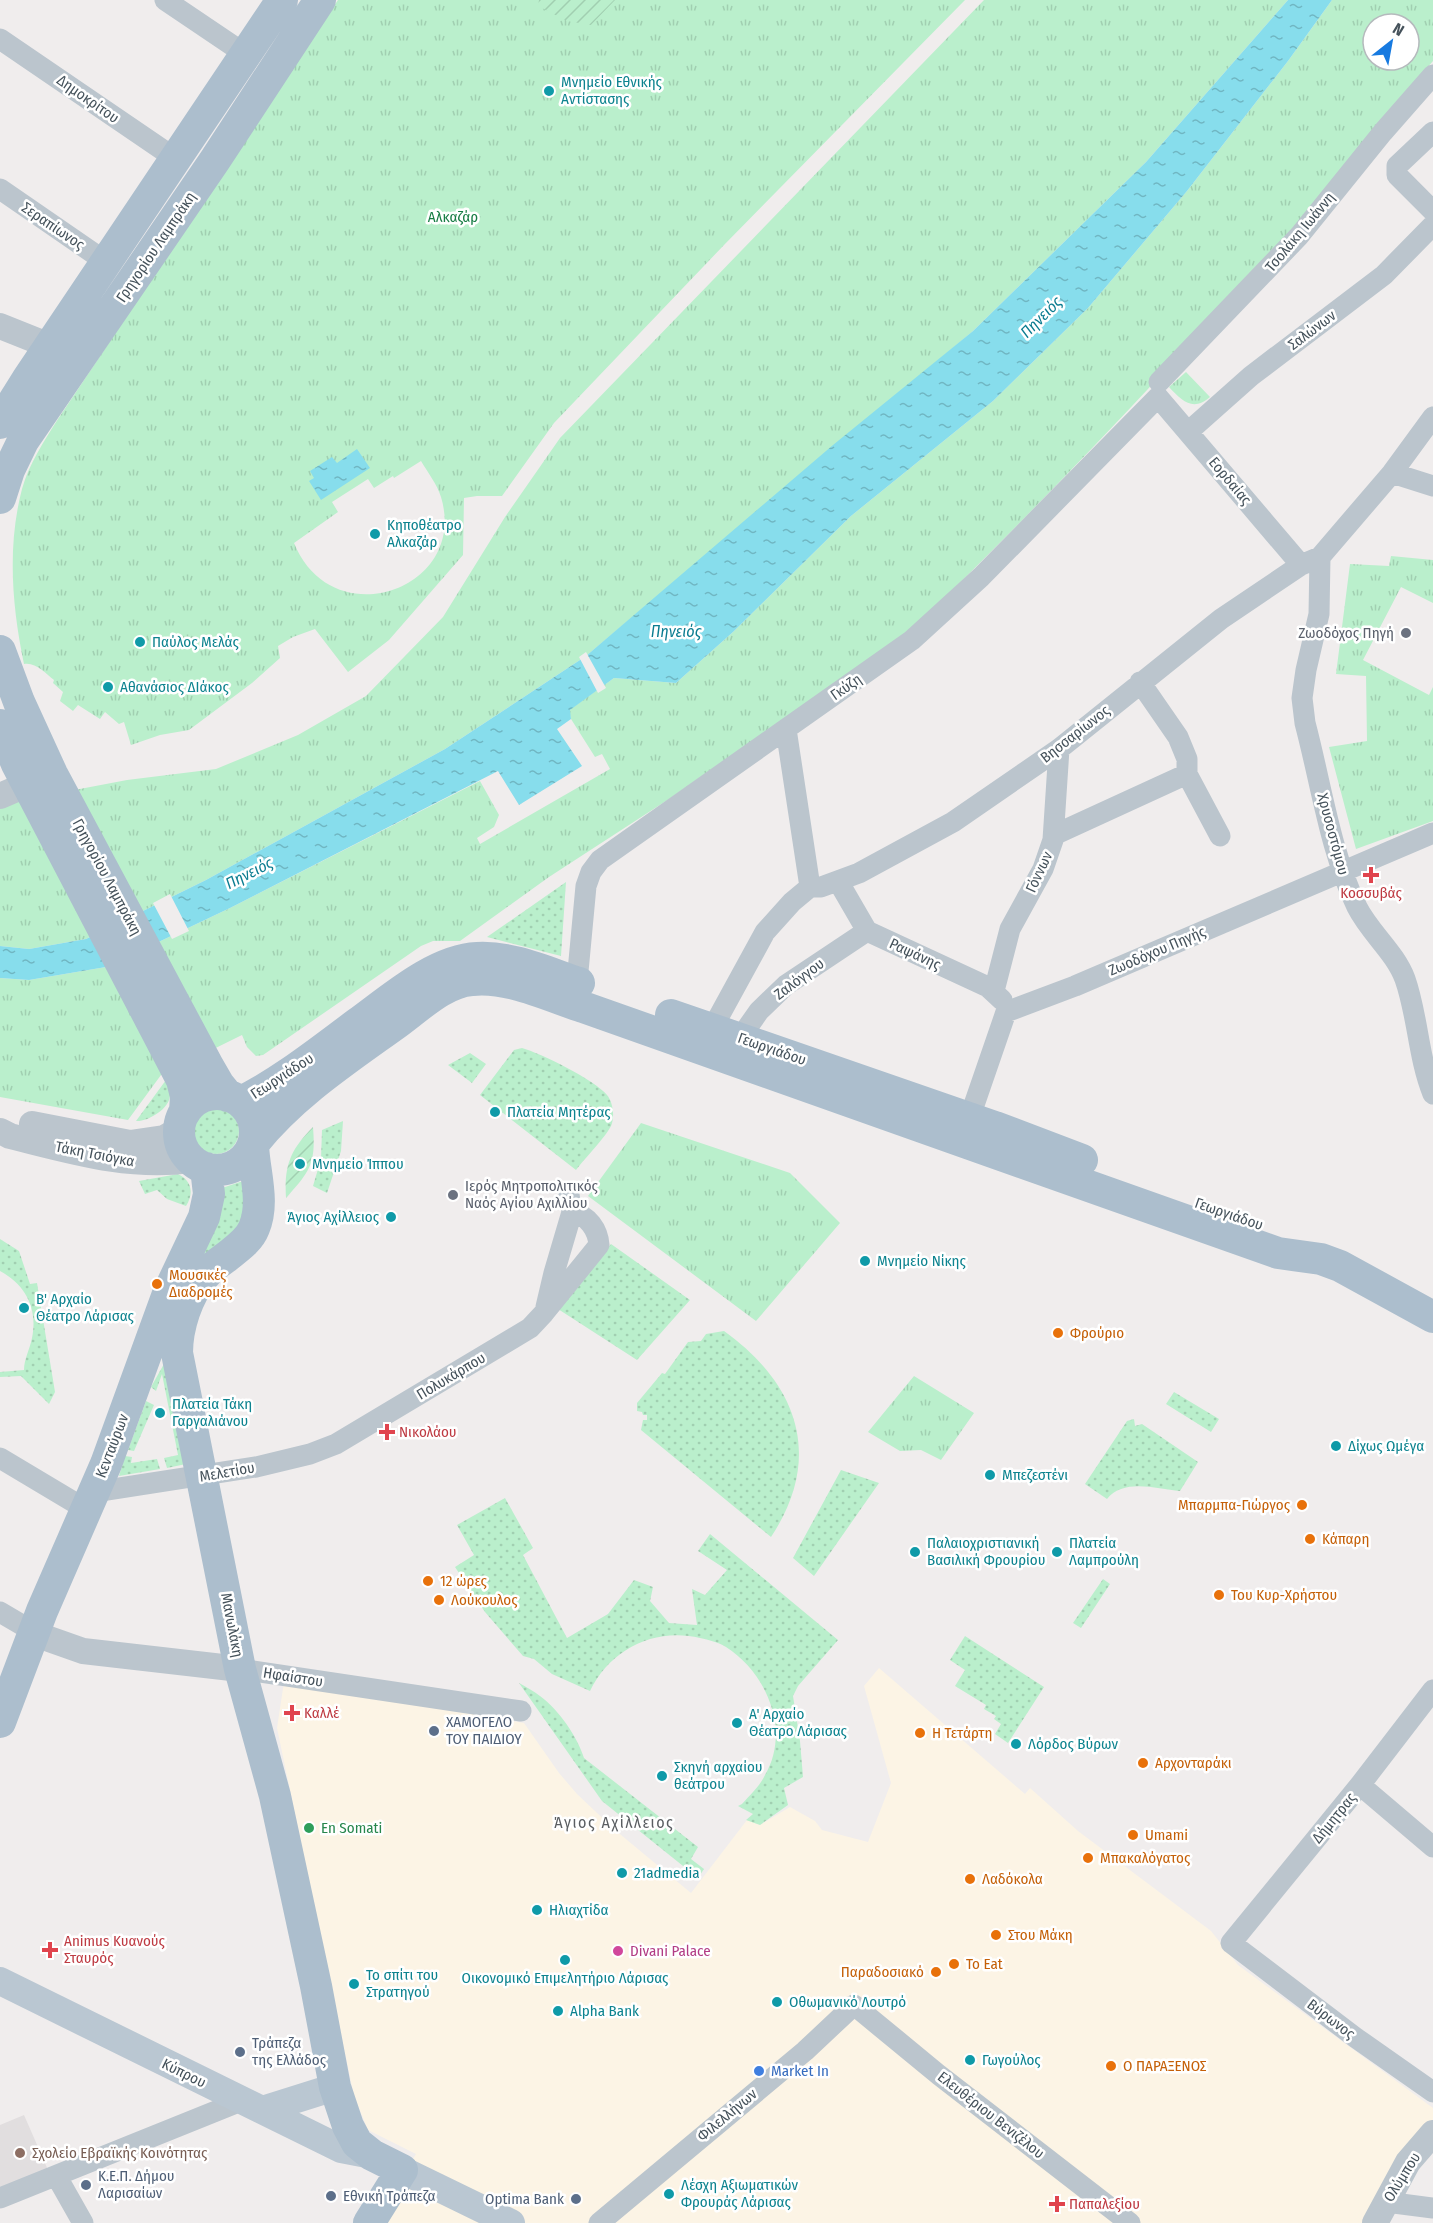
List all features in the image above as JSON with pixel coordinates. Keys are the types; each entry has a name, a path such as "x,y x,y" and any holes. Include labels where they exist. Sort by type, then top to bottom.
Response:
{"main road":[{"path":"0,423 282,0"},
{"name":"Γρηγορίου Λαμπράκη","path":"0,498 18,449 215,160 320,0"},
{"name":"Γρηγορίου Λαμπράκη","path":"0,651 19,702 34,787"},
{"name":"Γρηγορίου Λαμπράκη","path":"0,725 191,1066 219,1085 234,1099"},
{"name":"Γεωργιάδου","path":"253,1144 298,1098 436,995 477,958 505,960 726,1033 965,1130"},
{"name":"Γεωργιάδου","path":"234,1099 283,1078 435,970 460,971 481,980 506,982 1272,1229 1292,1239 1321,1259 1357,1274 1433,1317"},
{"name":"Γρηγορίου Λαμπράκη","path":"182,1120 185,1089 191,1066"},
{"path":"215,1094 234,1099 250,1113 254,1121 255,1135 247,1156 234,1166 218,1170 199,1164 180,1142 182,1120 193,1103 204,1097 215,1094"},
{"name":"Μανωλάκη","path":"253,1144 259,1197 254,1227 248,1238 205,1275 195,1287 184,1316 177,1342 177,1353 240,1670 275,1796 335,2087 348,2126"},
{"name":"Κενταύρων","path":"0,1722 34,1632 90,1501 169,1292 204,1217 209,1194 199,1164"},
{"name":"Κύπρου","path":"0,1981 340,2149 372,2156 512,2223"},
{"path":"251,2105 335,2087"},
{"name":"Κύπρου","path":"348,2126 357,2143 372,2156"},
{"path":"369,2223 402,2170"}],"street":[{"path":"165,0 245,54"},
{"name":"Δημοκρίτου","path":"0,39 176,159"},
{"name":"Τσολάκη Ιωάννη","path":"1159,389 1299,236 1388,125 1433,75"},
{"path":"1433,132 1396,166 1397,175 1433,211"},
{"name":"Σεραπίωνος","path":"0,189 106,262"},
{"name":"Σαλώνων","path":"1188,432 1251,376 1384,275 1433,225"},
{"path":"0,326 50,346 75,367"},
{"name":"Εορδαίας","path":"1159,389 1188,432 1310,561"},
{"name":"Γκύζη","path":"576,982 586,886 594,867 616,848 924,631 981,577 1159,389"},
{"name":"Βησσαρίωνος","path":"726,1033 765,932 786,908 810,887 821,887 872,867 945,826 1059,748 1221,619 1310,561 1392,473 1433,417"},
{"path":"1392,473 1433,486"},
{"name":"Χρυσοστόμου","path":"1310,561 1319,614 1302,698 1305,723 1342,872 1358,909 1402,972 1427,1059 1433,1094"},
{"path":"1140,682 1179,737 1187,759 1187,774 1220,837"},
{"path":"786,729 810,887"},
{"name":"Γόννων","path":"994,991 1011,929 1043,869 1054,836 1059,748"},
{"path":"1054,836 1187,774"},
{"name":"Ζωοδόχου Πηγής","path":"1006,1012 1075,986 1433,833"},
{"path":"838,881 867,931"},
{"name":"Ραψάνης","path":"867,931 994,991"},
{"name":"Ζαλόγγου","path":"726,1033 759,1011 786,985 867,931"},
{"path":"965,1130 1006,1012 1002,1001 994,991"},
{"name":"Τάκη Τσιόγκα","path":"0,1120 18,1120 130,1143 164,1138 182,1120"},
{"name":"Τάκη Τσιόγκα","path":"0,1131 10,1136 108,1159 199,1164"},
{"name":"Πολυκάρπου","path":"355,1434 531,1328 544,1314 599,1245 598,1236 591,1224 571,1204 544,1314"},
{"name":"Μελετίου","path":"90,1501 310,1454 355,1434"},
{"path":"0,1458 90,1501"},
{"name":"Ηφαίστου","path":"0,1612 34,1632 83,1651 240,1670 521,1712"},
{"name":"Δήμητρας","path":"1231,1943 1360,1785 1433,1690"},
{"path":"1360,1785 1433,1847"},
{"name":"Βύρωνος","path":"1231,1943 1356,2038 1433,2092"},
{"name":"Φιλελλήνων","path":"599,2223 805,2051 854,2005"},
{"name":"Ελευθέριου Βενιζέλου","path":"854,2005 939,2075 1130,2223"},
{"path":"0,2198 251,2105"},
{"name":"Ολύμπου","path":"1381,2212 1408,2162 1433,2133"},
{"path":"57,2177 84,2223"},
{"path":"1381,2212 1433,2208"}],"shaded area":[{"path":"879,1668 1025,1794 1030,1788 1078,1831 1211,1931 1238,1965 1433,2108 1433,2124 1371,2223 374,2223 416,2154 368,2130 354,2096 277,1728 284,1682 524,1723 559,1773 577,1794 615,1830 691,1893 747,1820 760,1825 790,1807 815,1821 822,1830 868,1842 891,1783 864,1686"},
{"name":"Σχολείο Εβραϊκής Κοινότητας","path":"24,2115 48,2170 0,2190 0,2125"}],"green space":[{"name":"Αλκαζάρ","path":"338,0 965,0 724,245 554,423 502,496 464,498 463,555 389,640 348,672 315,629 293,637 278,646 280,658 252,683 189,730 160,735 131,745 124,722 119,724 105,712 100,719 78,705 73,711 60,701 63,692 53,683 54,680 36,666 24,664 14,599 13,576 14,532 22,489 42,444","holes":["421,461 441,497 444,530 435,557 417,577 392,590 365,594 337,589 312,572 294,543 338,512 332,502 368,479 374,488"]},
{"path":"539,0 615,0 591,25 567,21 538,6"},
{"path":"984,0 1288,0 1146,162 973,331 586,656 445,749 206,880 86,939 29,949 0,946 0,806 127,780 216,769 298,735 366,696 443,617 505,517 560,438"},
{"path":"1332,0 1433,0 1433,61 1309,211 1225,306 1098,442 968,575 924,618 898,639 669,799 549,877 460,941 433,941 421,946 263,1055 256,1056 247,1047 242,1035 161,1075 128,1120 0,1097 0,978 29,980 106,967 230,908 480,781 499,815 494,827 477,838 480,844 610,769 602,754 595,757 571,719 569,710 614,678 676,683 733,632 851,516 993,401 1088,308 1187,191 1288,61"},
{"path":"1186,372 1210,397 1198,404 1188,403 1169,387"},
{"path":"1391,556 1433,560 1433,603 1401,587 1363,660 1429,695 1433,687 1433,821 1356,849 1329,747 1367,741 1366,676 1336,674 1350,564 1389,566"},
{"path":"566,882 561,956 487,937"},
{"path":"522,1048 580,1075 601,1089 611,1102 613,1114 611,1126 576,1170 480,1095 514,1050"},
{"path":"470,1053 486,1064 472,1083 448,1065"},
{"path":"166,1080 170,1095 166,1105 152,1117 136,1121"},
{"path":"216,1108 232,1115 239,1131 232,1147 216,1154 200,1147 193,1131 200,1115"},
{"path":"343,1121 341,1151 327,1193 313,1186 321,1159 322,1130"},
{"path":"641,1123 790,1173 840,1223 756,1321 588,1196"},
{"path":"313,1127 314,1140 310,1166 286,1198 286,1177 290,1159 299,1143"},
{"path":"178,1174 189,1184 191,1192 186,1206 167,1199 157,1190 145,1194 139,1181"},
{"path":"246,1182 241,1227 202,1258 222,1188"},
{"path":"0,1239 19,1251 30,1284 37,1283 55,1392 49,1404 21,1376 0,1377 0,1372 24,1370 32,1338 33,1317 23,1291 17,1283 0,1271"},
{"path":"611,1244 690,1300 637,1360 558,1309"},
{"path":"724,1331 770,1374 785,1398 795,1424 799,1451 796,1479 787,1507 771,1537 641,1430 643,1420 647,1420 647,1415 637,1411 637,1403 662,1373 665,1374 688,1342 701,1341 706,1334"},
{"path":"169,1355 186,1464 167,1468 164,1458 178,1455 162,1374 156,1391 151,1387"},
{"path":"914,1376 974,1413 941,1460 921,1450 900,1451 868,1432"},
{"path":"1174,1392 1219,1419 1211,1432 1166,1404"},
{"path":"146,1401 154,1405 134,1451 128,1450"},
{"path":"1134,1419 1135,1426 1142,1424 1198,1462 1180,1491 1141,1486 1131,1487 1114,1493 1107,1499 1085,1484 1127,1421"},
{"path":"125,1456 132,1457 131,1463 157,1459 160,1469 119,1476"},
{"path":"841,1470 879,1483 814,1576 793,1558"},
{"path":"505,1498 533,1548 523,1555 567,1638 608,1614 634,1580 653,1587 650,1601 669,1623 697,1625 692,1589 705,1595 727,1570 698,1551 710,1534 838,1640 798,1686 793,1696 803,1777 784,1788 788,1805 760,1825 746,1820 753,1814 738,1806 755,1790 765,1775 776,1740 775,1722 771,1704 753,1672 741,1658 723,1645 683,1635 651,1639 622,1653 609,1663 590,1691 552,1674 534,1659 523,1656 485,1612 455,1567 474,1555 457,1525"},
{"path":"1103,1579 1110,1584 1081,1628 1073,1623"},
{"path":"965,1636 1044,1687 1008,1743 995,1734 1001,1724 994,1719 996,1716 984,1709 986,1705 955,1686 965,1670 950,1660"},
{"path":"519,1683 540,1696 560,1716 577,1741 584,1758 698,1847 691,1859 704,1869 698,1878 602,1801"}],"water":[{"name":"Πηνειός","path":"1288,0 1332,0 1288,61 1187,191 1088,308 993,401 851,516 733,632 676,683 614,678 570,710 571,719 557,729 582,766 519,805 498,771 230,908 106,967 29,980 0,978 0,946 29,949 86,939 206,880 445,749 586,656 833,445 973,331 1146,162"},
{"path":"357,449 370,468 321,500 309,481 314,478 310,471 332,457 337,463"}],"pier":[{"path":"586,652 606,688 598,693 579,657"},
{"path":"170,894 189,931 172,939 153,903"}],"place":[{"name":"Μνημείο Εθνικής Αντίστασης","path":"549,91"},
{"name":"Κηποθέατρο Αλκαζάρ","path":"375,534"},
{"name":"Ζωοδόχος Πηγή","path":"1406,633"},
{"name":"Παύλος Μελάς","path":"140,642"},
{"name":"Αθανάσιος ΔΙάκος","path":"108,687"},
{"name":"Κοσσυβάς","path":"1371,875"},
{"name":"Πλατεία Μητέρας","path":"495,1112"},
{"name":"Μνημείο Ίππου","path":"300,1164"},
{"name":"Ιερός Μητροπολιτικός Ναός Αγίου Αχιλλίου","path":"453,1195"},
{"name":"Άγιος Αχίλλειος","path":"391,1217"},
{"name":"Μνημείο Νίκης","path":"865,1261"},
{"name":"Μουσικές Διαδρομές","path":"157,1284"},
{"name":"Β' Αρχαίο Θέατρο Λάρισας","path":"24,1308"},
{"name":"Φρούριο","path":"1058,1333"},
{"name":"Πλατεία Τάκη Γαργαλιάνου","path":"160,1413"},
{"name":"Νικολάου","path":"387,1432"},
{"name":"Δίχως Ωμέγα","path":"1336,1446"},
{"name":"Μπεζεστένι","path":"990,1475"},
{"name":"Μπαρμπα-Γιώργος","path":"1302,1505"},
{"name":"Κάπαρη","path":"1310,1539"},
{"name":"Παλαιοχριστιανική Βασιλική Φρουρίου","path":"915,1552"},
{"name":"Πλατεία Λαμπρούλη","path":"1057,1552"},
{"name":"12 ώρες","path":"428,1581"},
{"name":"Του Κυρ-Χρήστου","path":"1219,1595"},
{"name":"Λούκουλος","path":"439,1600"},
{"name":"Καλλέ","path":"292,1713"},
{"name":"Α' Αρχαίο Θέατρο Λάρισας","path":"737,1723"},
{"name":"ΧΑΜΟΓΕΛΟ ΤΟΥ ΠΑΙΔΙΟΥ","path":"434,1731"},
{"name":"Η Τετάρτη","path":"920,1733"},
{"name":"Λόρδος Βύρων","path":"1016,1744"},
{"name":"Αρχονταράκι","path":"1143,1763"},
{"name":"Σκηνή αρχαίου θεάτρου","path":"662,1776"},
{"name":"En Somati","path":"309,1828"},
{"name":"Umami","path":"1133,1835"},
{"name":"Μπακαλόγατος","path":"1088,1858"},
{"name":"21admedia","path":"622,1873"},
{"name":"Λαδόκολα","path":"970,1879"},
{"name":"Ηλιαχτίδα","path":"537,1910"},
{"name":"Στου Μάκη","path":"996,1935"},
{"name":"Animus Κυανούς Σταυρός","path":"50,1950"},
{"name":"Divani Palace","path":"618,1951"},
{"name":"Οικονομικό Επιμελητήριο Λάρισας","path":"565,1960"},
{"name":"To Eat","path":"954,1964"},
{"name":"Παραδοσιακό","path":"936,1972"},
{"name":"Το σπίτι του Στρατηγού","path":"354,1984"},
{"name":"Οθωμανικό Λουτρό","path":"777,2002"},
{"name":"Alpha Bank","path":"558,2011"},
{"name":"Τράπεζα της Ελλάδος","path":"240,2052"},
{"name":"Γωγούλος","path":"970,2060"},
{"name":"Ο ΠΑΡΑΞΕΝΟΣ","path":"1111,2066"},
{"name":"Market In","path":"759,2071"},
{"name":"Σχολείο Εβραϊκής Κοινότητας","path":"20,2153"},
{"name":"Κ.Ε.Π. Δήμου Λαρισαίων","path":"86,2185"},
{"name":"Λέσχη Αξιωματικών Φρουράς Λάρισας","path":"669,2194"},
{"name":"Εθνική Τράπεζα","path":"331,2196"},
{"name":"Optima Bank","path":"576,2199"},
{"name":"Παπαλεξίου","path":"1057,2204"}],"district":[{"name":"Άγιος Αχίλλειος","path":"614,1822"}]}
